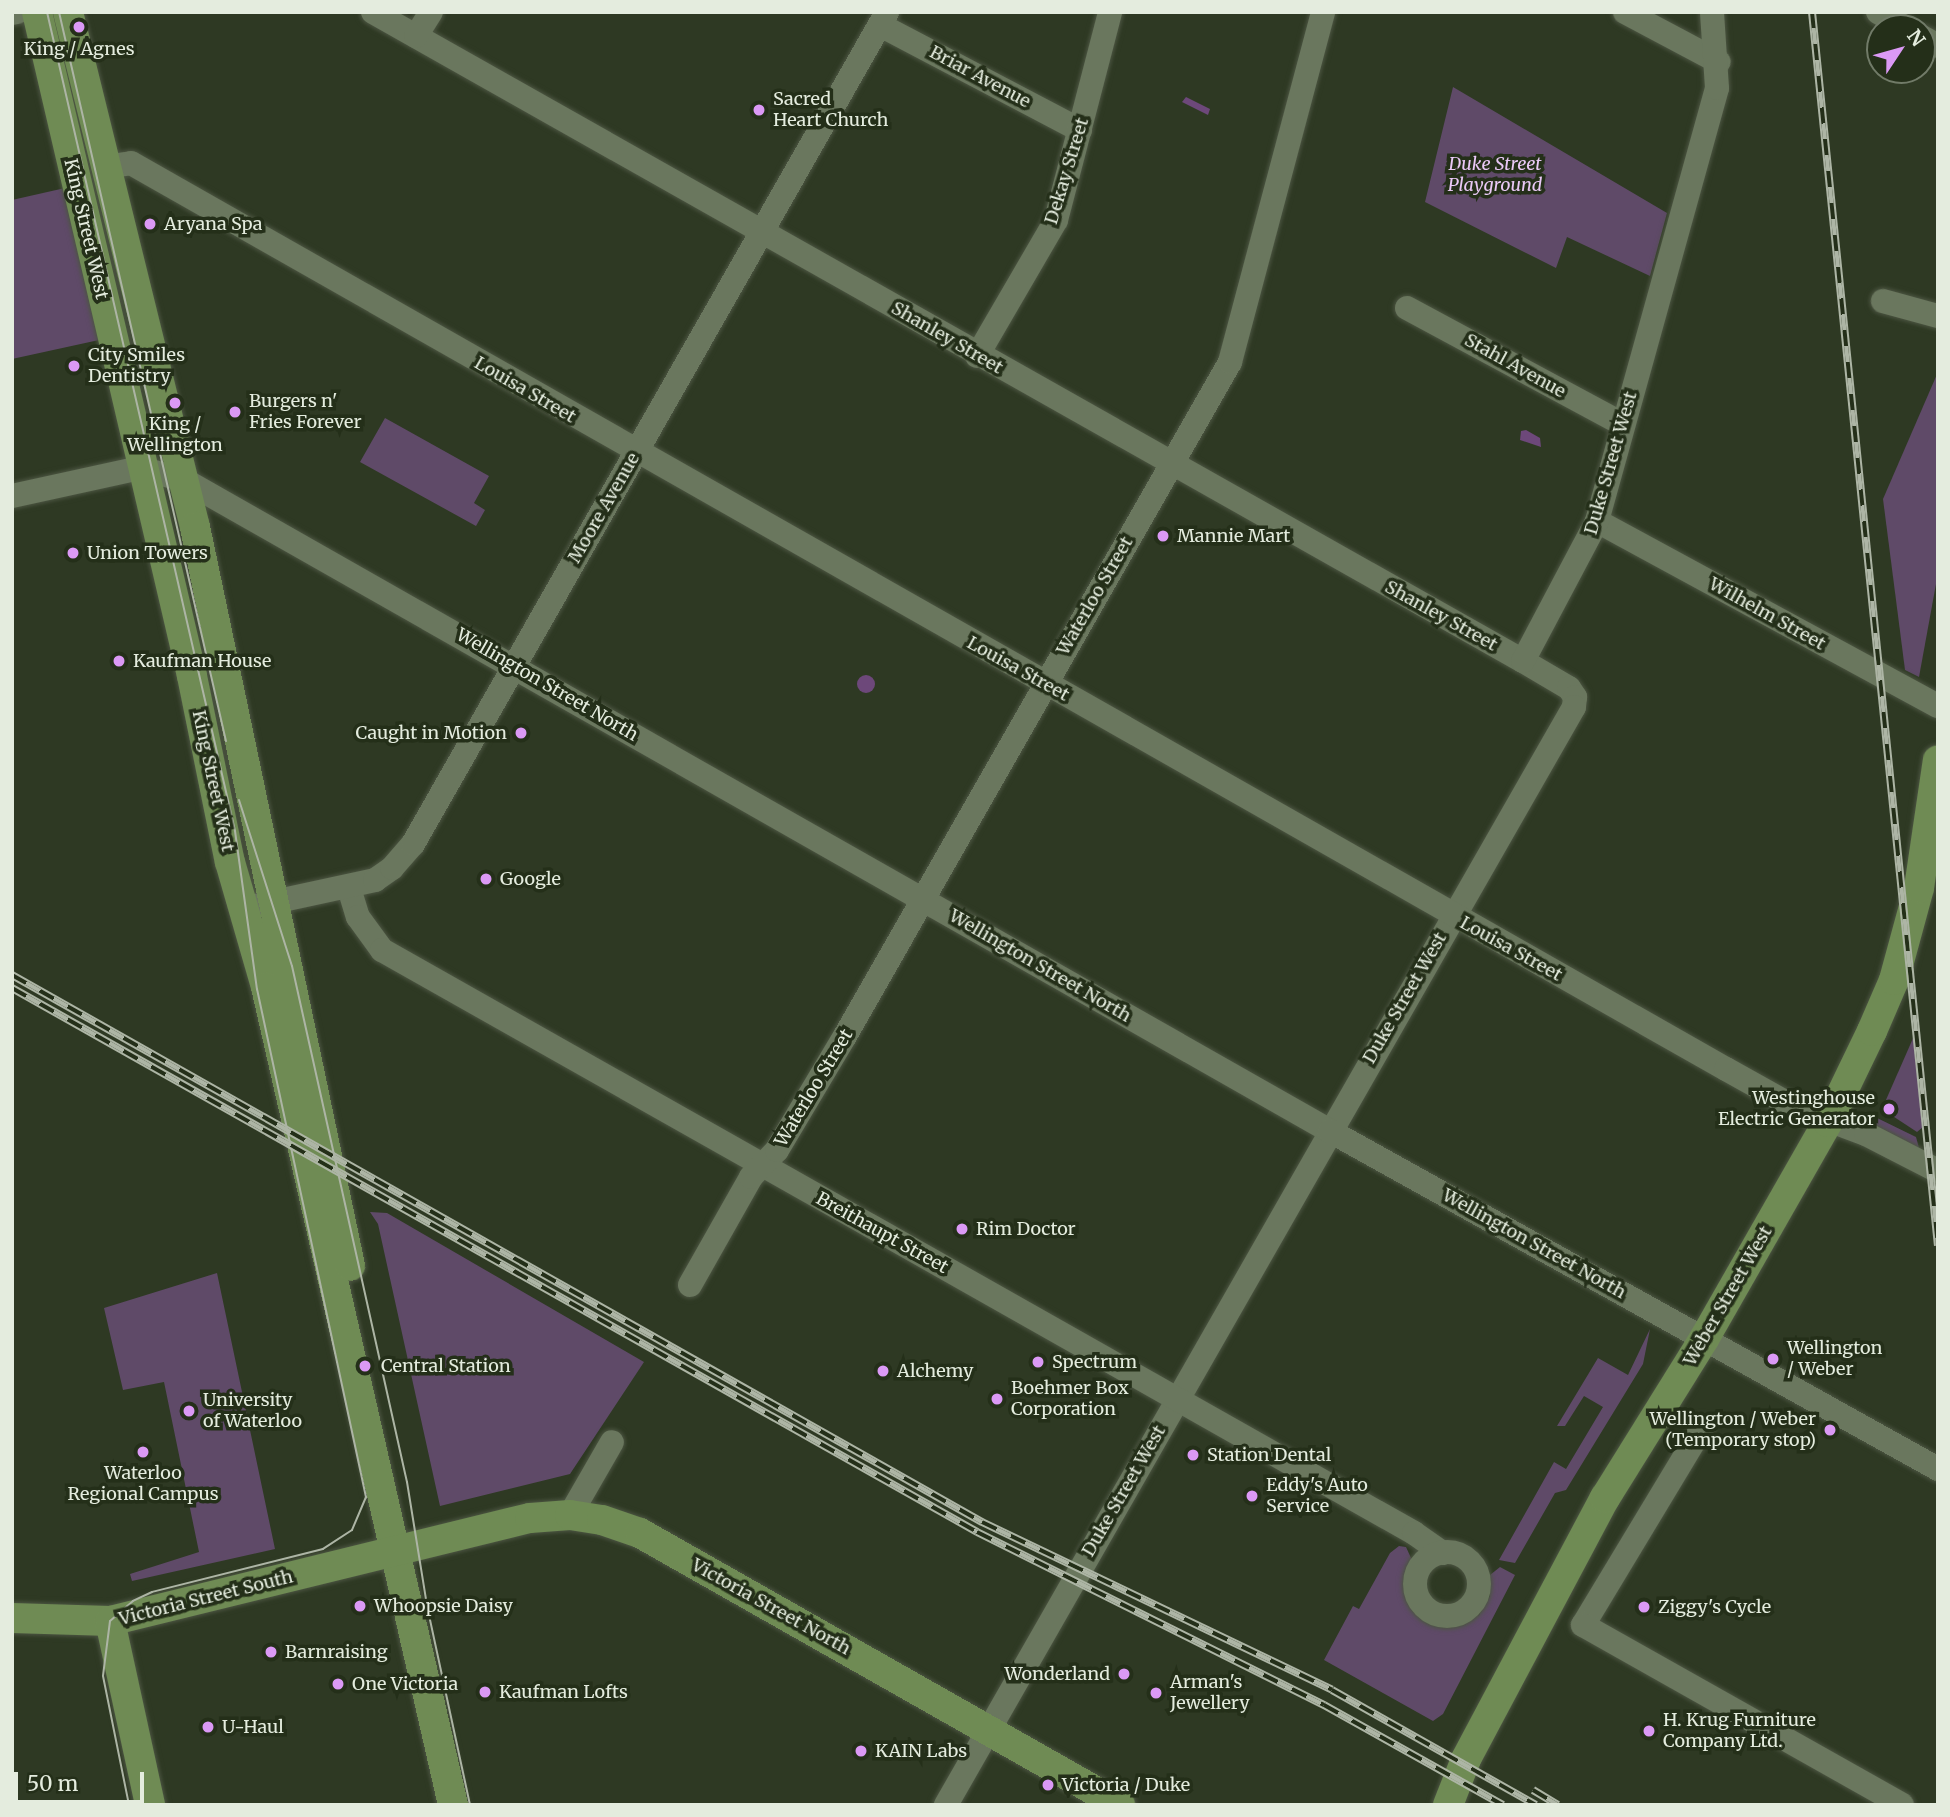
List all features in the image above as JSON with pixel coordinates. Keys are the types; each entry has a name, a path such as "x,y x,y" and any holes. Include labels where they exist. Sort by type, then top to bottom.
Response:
{"main road":[{"name":"King Street West","path":"37,12 141,468 192,676 230,862 258,905"},
{"name":"King Street West","path":"68,12 104,167 184,480 258,905 401,1505 396,1548 453,1805"},
{"name":"Weber Street West","path":"1448,1805 1466,1759 1605,1498 1704,1339 1828,1122 1894,980 1919,888 1938,760"},
{"name":"Victoria Street North","path":"396,1548 530,1518 570,1515 640,1533 1120,1805"},
{"name":"Victoria Street South","path":"12,1618 110,1621 244,1591 396,1548"},
{"path":"110,1621 150,1805"}],"street":[{"name":"Shanley Street","path":"373,12 1523,661"},
{"path":"416,36 431,12"},
{"name":"Dekay Street","path":"977,355 1056,220 1110,12"},
{"name":"Waterloo Street","path":"690,1285 751,1177 763,1166 832,1059 1230,362 1323,12"},
{"path":"1625,12 1719,62"},
{"name":"Duke Street West","path":"946,1805 1452,916 1574,707 1569,688 1523,661 1597,521 1717,88 1719,62 1712,12"},
{"name":"Briar Avenue","path":"884,18 1080,130"},
{"name":"Moore Avenue","path":"258,905 349,888 392,868 413,844 884,18"},
{"name":"Louisa Street","path":"104,167 131,163 1452,916 1828,1122 1866,1134 1938,1171"},
{"path":"1882,301 1938,316"},
{"name":"Stahl Avenue","path":"1408,308 1622,424"},
{"name":"Wellington Street North","path":"141,468 184,480 1330,1131 1938,1469"},
{"path":"12,496 141,468"},
{"name":"Wilhelm Street","path":"1597,521 1938,706"},
{"name":"Breithaupt Street","path":"349,888 358,917 382,950 1414,1533 1443,1553"},
{"path":"1702,1428 1583,1625 1902,1805"},
{"path":"570,1515 612,1442"}],"green space":[{"name":"Duke Street Playground","path":"1453,87 1667,213 1650,276 1567,237 1556,268 1425,202"},
{"path":"65,188 99,340 12,359 12,200"},
{"path":"1938,372 1938,573 1919,677 1905,670 1883,499"},
{"path":"385,418 489,476 474,503 485,510 476,526 360,462"},
{"path":"1914,1036 1923,1127 1917,1132 1882,1109"},
{"path":"1873,1116 1916,1137 1919,1148 1871,1124 1867,1119"},
{"path":"370,1212 387,1213 644,1362 570,1474 440,1506 378,1224"},
{"path":"217,1273 275,1549 132,1581 130,1574 199,1552 164,1382 123,1390 104,1308"},
{"path":"1650,1329 1643,1364 1566,1490 1555,1493 1515,1563 1499,1560 1554,1462 1566,1469 1603,1407 1584,1396 1565,1426 1557,1426 1598,1358 1628,1375"},
{"path":"1399,1546 1406,1547 1411,1558 1411,1597 1426,1618 1438,1625 1455,1626 1479,1615 1490,1596 1490,1575 1500,1567 1515,1575 1443,1714 1433,1721 1324,1660 1353,1606 1359,1609 1390,1553"}],"shaded area":[{"path":"1186,97 1210,109 1208,115 1182,102"},
{"path":"1526,430 1540,438 1541,447 1520,440 1521,431"},
{"path":"862,675 870,675 875,684 873,691 862,693 857,688 857,680"}],"tram line":[{"path":"47,12 235,831 257,989 366,1497 352,1530 323,1549 152,1592 133,1601 110,1621 103,1676 129,1805"},
{"path":"59,12 226,741"},
{"path":"239,800 292,966 407,1482 427,1606 470,1805"}],"railway":[{"path":"1812,12 1938,1246"},
{"path":"12,975 982,1522 1332,1690 1536,1805"},
{"path":"12,988 977,1532 1324,1705 1503,1805"},
{"path":"1533,1790 1558,1805"}],"place":[{"name":"King / Agnes","path":"79,27"},
{"name":"Sacred Heart Church","path":"759,110"},
{"name":"Aryana Spa","path":"150,224"},
{"name":"City Smiles Dentistry","path":"74,366"},
{"name":"King / Wellington","path":"175,403"},
{"name":"Burgers n' Fries Forever","path":"235,412"},
{"name":"Mannie Mart","path":"1163,536"},
{"name":"Union Towers","path":"73,553"},
{"name":"Kaufman House","path":"119,661"},
{"name":"Caught in Motion","path":"521,733"},
{"name":"Google","path":"486,879"},
{"name":"Westinghouse Electric Generator","path":"1889,1109"},
{"name":"Rim Doctor","path":"962,1229"},
{"name":"Wellington / Weber","path":"1773,1359"},
{"name":"Spectrum","path":"1038,1362"},
{"name":"Central Station","path":"365,1366"},
{"name":"Alchemy","path":"883,1371"},
{"name":"Boehmer Box Corporation","path":"997,1399"},
{"name":"University of Waterloo","path":"189,1411"},
{"name":"Wellington / Weber (Temporary stop)","path":"1830,1430"},
{"name":"Waterloo Regional Campus","path":"143,1452"},
{"name":"Station Dental","path":"1193,1455"},
{"name":"Eddy's Auto Service","path":"1252,1496"},
{"name":"Whoopsie Daisy","path":"360,1606"},
{"name":"Ziggy's Cycle","path":"1644,1607"},
{"name":"Barnraising","path":"271,1652"},
{"name":"Wonderland","path":"1124,1674"},
{"name":"One Victoria","path":"338,1684"},
{"name":"Kaufman Lofts","path":"485,1692"},
{"name":"Arman's Jewellery","path":"1156,1693"},
{"name":"U-Haul","path":"208,1727"},
{"name":"H. Krug Furniture Company Ltd.","path":"1649,1731"},
{"name":"KAIN Labs","path":"861,1751"},
{"name":"Victoria / Duke","path":"1048,1785"}]}
